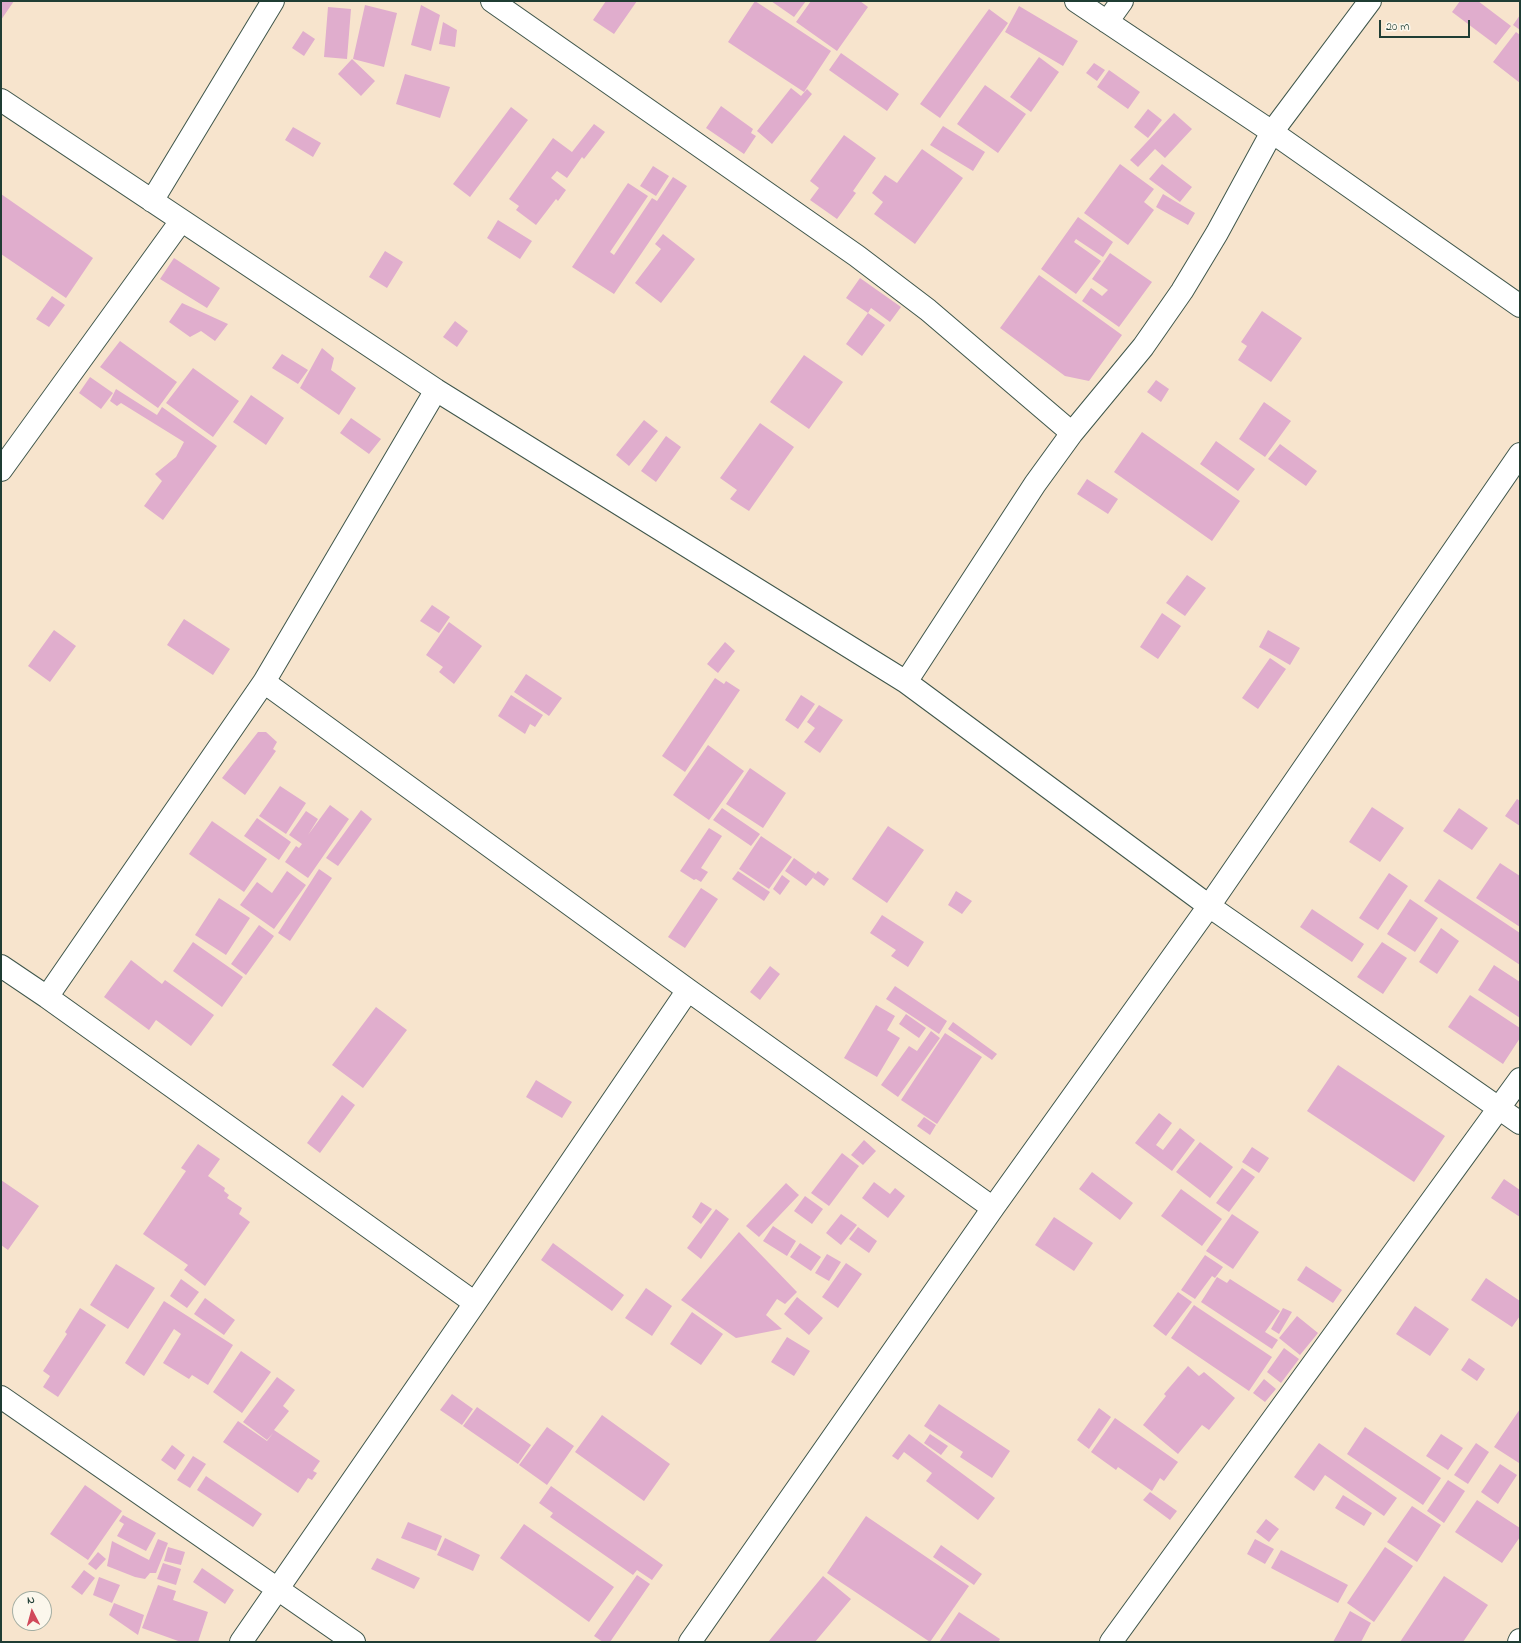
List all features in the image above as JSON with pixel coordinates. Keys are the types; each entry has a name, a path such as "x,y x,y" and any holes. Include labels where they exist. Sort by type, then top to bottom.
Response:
{"street":[{"path":"152,201 273,1"},
{"path":"492,1 857,256 928,310 1072,433"},
{"path":"1076,1 1272,132 1520,306"},
{"path":"1108,22 1122,1"},
{"path":"906,682 1034,484 1072,433 1143,346 1182,290 1217,233 1272,132 1370,1"},
{"path":"1,100 436,390 906,682 1208,906 1500,1107 1520,1123"},
{"path":"1,470 181,220"},
{"path":"47,997 264,682 436,390"},
{"path":"690,1642 993,1208 1208,906 1520,454"},
{"path":"264,682 688,990 993,1208"},
{"path":"1,966 47,997 475,1303"},
{"path":"241,1642 475,1303 688,990"},
{"path":"1111,1642 1520,1079"},
{"path":"1,1397 354,1642"}],"building":[{"path":"1,1 14,1 1,20"},
{"path":"606,1 637,1 614,34 593,20"},
{"path":"755,1 831,51 804,92 728,42"},
{"path":"771,1 806,1 794,17"},
{"path":"811,1 860,1 868,7 837,51 796,22"},
{"path":"1460,1 1478,1 1511,26 1496,45 1452,12"},
{"path":"365,5 397,13 384,67 353,59"},
{"path":"421,5 440,15 431,51 411,45"},
{"path":"1019,6 1078,41 1063,66 1005,32"},
{"path":"328,7 351,9 347,59 324,57"},
{"path":"989,9 1008,23 940,118 920,104"},
{"path":"1520,15 1520,30 1513,25"},
{"path":"443,22 457,30 455,47 439,44"},
{"path":"303,31 315,39 304,56 292,48"},
{"path":"1516,32 1520,35 1520,83 1493,62"},
{"path":"841,53 899,94 887,111 829,70"},
{"path":"1039,57 1059,72 1031,112 1010,97"},
{"path":"352,59 375,81 361,96 338,74"},
{"path":"1094,63 1105,70 1097,81 1086,73"},
{"path":"1109,70 1140,92 1128,109 1097,87"},
{"path":"405,74 450,87 440,118 396,104"},
{"path":"985,85 1026,114 998,153 957,124"},
{"path":"791,88 801,96 807,89 812,94 772,144 757,131"},
{"path":"721,106 753,129 751,133 756,136 744,154 706,128"},
{"path":"511,107 528,120 470,197 453,184"},
{"path":"1148,109 1162,120 1148,138 1134,127"},
{"path":"1174,113 1192,129 1165,158 1155,149 1138,167 1130,160"},
{"path":"594,124 605,132 584,159 582,157 567,178 557,171 551,178 566,190 558,201 556,199 536,225 516,210 519,206 509,199 553,138 572,152"},
{"path":"943,126 985,152 973,171 930,145"},
{"path":"293,127 321,143 313,157 285,140"},
{"path":"844,135 876,158 853,191 856,193 837,219 810,200 819,188 810,181"},
{"path":"922,149 963,178 915,244 874,214 883,202 872,193 885,175 897,183"},
{"path":"1120,164 1154,189 1144,202 1154,210 1128,245 1084,213"},
{"path":"1162,164 1192,187 1180,202 1149,179"},
{"path":"653,166 669,176 656,196 640,186"},
{"path":"673,177 687,186 614,294 572,267 628,183 648,196 610,252 614,255 652,198 657,201"},
{"path":"1,194 93,258 66,298 1,254"},
{"path":"1163,194 1195,213 1188,225 1156,207"},
{"path":"1078,217 1113,242 1103,257 1076,239 1074,242 1101,261 1076,294 1041,269"},
{"path":"498,220 532,241 520,259 487,238"},
{"path":"663,234 695,259 661,303 635,283 661,249 655,244"},
{"path":"385,251 403,262 387,288 369,277"},
{"path":"1110,253 1152,282 1119,327 1082,301 1091,288 1102,296 1108,290 1092,279"},
{"path":"174,258 220,288 207,308 160,279"},
{"path":"1039,275 1122,335 1089,381 1065,376 1000,328"},
{"path":"860,278 901,307 890,322 871,308 868,313 846,298"},
{"path":"52,296 65,305 49,327 36,319"},
{"path":"182,303 228,324 215,341 201,331 190,337 169,322"},
{"path":"1262,311 1302,338 1271,382 1238,360 1247,346 1241,342"},
{"path":"868,313 885,325 862,356 846,344"},
{"path":"455,321 468,331 457,347 443,337"},
{"path":"120,341 177,382 158,408 100,367"},
{"path":"322,348 334,358 331,370 356,388 339,415 300,388"},
{"path":"282,354 308,370 298,384 272,368"},
{"path":"804,355 843,382 809,429 770,402"},
{"path":"193,368 239,401 213,437 166,403"},
{"path":"90,377 113,393 101,409 79,393"},
{"path":"1156,380 1169,389 1161,402 1147,392"},
{"path":"116,389 157,415 162,407 217,446 163,520 144,506 162,481 155,474 176,457 184,442 121,403 117,406 110,401"},
{"path":"251,395 284,418 266,445 233,422"},
{"path":"1264,402 1291,421 1265,457 1239,439"},
{"path":"351,418 381,439 369,454 340,433"},
{"path":"644,420 658,431 629,466 616,455"},
{"path":"760,423 794,447 749,511 730,499 737,490 720,478"},
{"path":"1142,432 1240,501 1212,541 1114,472"},
{"path":"666,436 681,447 656,482 641,471"},
{"path":"1216,441 1255,469 1238,491 1200,464"},
{"path":"1280,444 1317,471 1306,486 1268,459"},
{"path":"1087,479 1118,499 1108,514 1077,494"},
{"path":"1187,575 1206,588 1185,616 1166,603"},
{"path":"432,605 450,617 439,633 420,621"},
{"path":"1162,613 1181,626 1158,659 1140,647"},
{"path":"184,619 230,649 213,675 167,645"},
{"path":"449,622 482,646 454,684 439,672 443,667 426,655"},
{"path":"54,630 76,646 50,682 28,666"},
{"path":"1268,630 1300,648 1290,665 1259,647"},
{"path":"725,642 735,651 718,673 707,664"},
{"path":"1270,658 1286,669 1258,709 1242,698"},
{"path":"526,674 562,698 549,716 514,692"},
{"path":"715,678 724,684 726,681 740,690 685,772 662,756"},
{"path":"511,695 543,715 535,727 530,724 525,734 498,716"},
{"path":"801,695 815,704 798,729 785,720"},
{"path":"819,705 843,720 820,753 804,742 815,728 807,722"},
{"path":"258,732 266,732 277,742 273,749 276,751 245,795 222,778"},
{"path":"708,745 744,771 709,820 673,795"},
{"path":"750,768 786,793 763,828 726,804"},
{"path":"280,786 306,803 286,834 259,816"},
{"path":"1517,799 1520,801 1520,826 1505,816"},
{"path":"330,805 349,819 308,878 285,862 296,846 299,848 302,844 289,835 306,811 318,819 308,835"},
{"path":"1372,807 1404,828 1380,862 1349,842"},
{"path":"722,808 760,834 751,846 713,820"},
{"path":"1459,808 1488,828 1472,850 1443,831"},
{"path":"361,810 372,819 338,866 326,858"},
{"path":"257,818 291,842 279,860 244,836"},
{"path":"212,821 267,859 244,892 189,854"},
{"path":"888,826 924,850 887,903 852,879"},
{"path":"709,828 722,836 701,868 708,872 701,882 696,879 694,880 680,871"},
{"path":"761,836 792,857 769,889 739,869"},
{"path":"794,858 816,874 806,886 785,871"},
{"path":"1500,863 1520,876 1520,927 1476,898"},
{"path":"319,869 332,878 290,941 278,933"},
{"path":"287,871 306,885 274,929 240,905 257,882 272,893"},
{"path":"738,871 770,892 764,901 732,879"},
{"path":"818,871 829,879 824,886 813,878"},
{"path":"1389,873 1408,886 1378,930 1359,918"},
{"path":"782,875 790,881 780,895 773,889"},
{"path":"1439,879 1520,933 1520,965 1424,901"},
{"path":"701,888 718,899 685,948 668,937"},
{"path":"956,891 972,901 962,914 948,905"},
{"path":"219,898 250,918 226,955 195,935"},
{"path":"1410,899 1438,918 1415,952 1387,934"},
{"path":"1312,909 1364,944 1352,962 1300,927"},
{"path":"882,915 924,942 908,967 891,956 896,950 870,933"},
{"path":"259,925 274,936 246,975 231,964"},
{"path":"1441,928 1459,941 1437,974 1419,962"},
{"path":"193,942 243,977 222,1007 173,971"},
{"path":"1382,942 1407,958 1383,994 1357,977"},
{"path":"131,960 162,984 165,980 214,1015 191,1046 156,1020 149,1030 104,997"},
{"path":"1494,965 1520,982 1520,1018 1478,990"},
{"path":"770,966 780,974 760,1000 750,992"},
{"path":"895,986 947,1021 939,1034 886,999"},
{"path":"1470,995 1520,1028 1520,1038 1503,1064 1448,1027"},
{"path":"876,1005 895,1016 887,1030 900,1038 877,1077 844,1058"},
{"path":"376,1007 407,1030 363,1088 332,1065"},
{"path":"906,1014 926,1028 919,1038 899,1024"},
{"path":"953,1022 997,1054 992,1060 948,1029"},
{"path":"931,1031 940,1038 898,1097 881,1085 909,1046 917,1051"},
{"path":"945,1033 982,1057 937,1124 901,1100"},
{"path":"1338,1065 1445,1136 1414,1182 1307,1111"},
{"path":"536,1080 572,1102 562,1118 526,1097"},
{"path":"342,1095 355,1105 320,1153 307,1143"},
{"path":"1159,1113 1172,1123 1156,1145 1163,1150 1180,1128 1195,1140 1172,1171 1135,1143"},
{"path":"924,1117 936,1125 930,1135 917,1126"},
{"path":"864,1140 876,1151 863,1165 851,1155"},
{"path":"1200,1142 1233,1167 1210,1198 1176,1172"},
{"path":"198,1144 220,1159 208,1176 225,1188 224,1191 229,1195 227,1198 242,1208 239,1214 250,1222 205,1286 184,1270 188,1265 143,1234 186,1171 181,1168"},
{"path":"1252,1147 1269,1158 1259,1173 1242,1162"},
{"path":"842,1153 859,1166 829,1206 811,1193"},
{"path":"1242,1168 1255,1177 1229,1212 1216,1203"},
{"path":"1092,1172 1133,1203 1120,1220 1079,1189"},
{"path":"1504,1179 1520,1190 1520,1217 1491,1198"},
{"path":"1,1180 39,1206 8,1250 1,1245"},
{"path":"874,1182 890,1194 895,1188 905,1196 888,1218 862,1198"},
{"path":"786,1183 799,1195 759,1237 746,1226"},
{"path":"1181,1189 1222,1219 1202,1246 1161,1216"},
{"path":"805,1196 823,1209 812,1224 794,1211"},
{"path":"701,1202 712,1209 701,1224 692,1217"},
{"path":"716,1209 729,1219 701,1259 687,1248"},
{"path":"841,1214 857,1225 841,1245 826,1233"},
{"path":"1232,1214 1259,1232 1233,1269 1206,1251"},
{"path":"1054,1217 1093,1243 1074,1271 1035,1245"},
{"path":"773,1226 796,1241 787,1256 763,1241"},
{"path":"858,1227 877,1241 869,1253 849,1239"},
{"path":"739,1232 797,1292 785,1304 777,1299 766,1315 782,1329 736,1338 681,1300"},
{"path":"553,1243 624,1295 612,1311 541,1260"},
{"path":"800,1243 821,1257 811,1271 790,1257"},
{"path":"827,1254 841,1262 829,1281 815,1273"},
{"path":"1205,1255 1223,1267 1215,1278 1212,1276 1195,1299 1181,1290"},
{"path":"846,1263 862,1274 838,1308 822,1297"},
{"path":"116,1264 155,1288 128,1329 90,1305"},
{"path":"1306,1266 1342,1290 1333,1303 1297,1280"},
{"path":"1217,1277 1227,1283 1230,1279 1280,1311 1265,1332 1278,1340 1272,1349 1201,1302"},
{"path":"1486,1278 1520,1301 1520,1316 1512,1327 1471,1300"},
{"path":"181,1279 199,1292 187,1308 170,1296"},
{"path":"646,1288 672,1306 652,1336 625,1318"},
{"path":"1178,1292 1192,1302 1166,1336 1153,1326"},
{"path":"797,1297 823,1318 809,1335 784,1314"},
{"path":"205,1298 235,1320 224,1335 194,1314"},
{"path":"164,1301 233,1345 208,1385 192,1375 189,1379 163,1363 181,1334 174,1329 144,1376 125,1363"},
{"path":"1194,1305 1272,1357 1249,1391 1171,1338"},
{"path":"1415,1306 1449,1329 1430,1356 1396,1334"},
{"path":"80,1308 106,1325 58,1397 43,1387 50,1376 43,1371 67,1334 65,1332"},
{"path":"1283,1308 1292,1312 1279,1334 1271,1329"},
{"path":"692,1312 723,1334 701,1365 670,1344"},
{"path":"1297,1316 1318,1333 1300,1355 1279,1338"},
{"path":"787,1337 810,1351 794,1376 771,1362"},
{"path":"1284,1348 1299,1359 1281,1383 1267,1372"},
{"path":"241,1351 271,1372 242,1413 213,1392"},
{"path":"1469,1358 1485,1369 1477,1381 1461,1370"},
{"path":"1188,1366 1199,1376 1204,1372 1235,1398 1209,1430 1202,1425 1178,1454 1143,1425 1166,1396 1164,1394"},
{"path":"277,1377 295,1390 283,1406 289,1411 274,1430 320,1461 313,1471 317,1473 312,1480 308,1478 298,1493 223,1442 238,1421 267,1441 273,1433 267,1440 243,1422"},
{"path":"1264,1379 1276,1389 1265,1402 1253,1393"},
{"path":"452,1394 473,1409 462,1425 440,1410"},
{"path":"939,1404 1010,1451 992,1478 960,1457 963,1452 924,1426"},
{"path":"477,1407 531,1445 518,1464 463,1426"},
{"path":"1099,1408 1111,1417 1089,1449 1077,1440"},
{"path":"1520,1409 1520,1462 1519,1463 1494,1447"},
{"path":"602,1415 670,1464 644,1501 575,1452"},
{"path":"1115,1418 1178,1462 1164,1481 1160,1478 1152,1491 1118,1467 1116,1470 1091,1452"},
{"path":"547,1427 574,1446 547,1485 519,1465"},
{"path":"1365,1427 1441,1478 1423,1505 1347,1454"},
{"path":"909,1434 995,1498 978,1520 926,1481 932,1473 904,1452 898,1460 892,1456"},
{"path":"930,1434 948,1446 941,1455 924,1443"},
{"path":"1441,1434 1463,1448 1448,1470 1426,1456"},
{"path":"1319,1443 1397,1498 1384,1516 1325,1475 1314,1491 1294,1477"},
{"path":"1476,1443 1489,1452 1468,1484 1454,1475"},
{"path":"172,1445 185,1455 175,1470 161,1460"},
{"path":"193,1456 206,1464 190,1488 177,1480"},
{"path":"1500,1464 1517,1475 1498,1504 1481,1492"},
{"path":"206,1476 262,1514 253,1527 197,1490"},
{"path":"1448,1480 1465,1491 1444,1523 1427,1511"},
{"path":"85,1485 122,1511 88,1560 50,1534"},
{"path":"551,1486 663,1565 652,1580 637,1570 633,1575 550,1517 553,1513 539,1503"},
{"path":"1150,1492 1177,1511 1170,1520 1143,1500"},
{"path":"1343,1495 1372,1513 1364,1526 1335,1508"},
{"path":"1477,1500 1520,1528 1520,1537 1502,1563 1455,1532"},
{"path":"1412,1506 1441,1525 1417,1562 1387,1542"},
{"path":"123,1515 156,1533 146,1551 117,1536 124,1524 119,1521"},
{"path":"866,1516 969,1586 930,1642 827,1573"},
{"path":"1266,1519 1279,1529 1269,1542 1256,1532"},
{"path":"408,1522 442,1536 436,1551 401,1538"},
{"path":"524,1524 614,1587 589,1622 500,1558"},
{"path":"445,1538 480,1555 473,1571 437,1555"},
{"path":"158,1539 168,1543 156,1573 150,1573 145,1579 135,1577 107,1566 112,1541 149,1560"},
{"path":"1255,1539 1274,1549 1265,1564 1247,1554"},
{"path":"941,1545 982,1574 974,1585 933,1557"},
{"path":"168,1547 185,1552 181,1565 164,1561"},
{"path":"1385,1547 1413,1566 1374,1622 1347,1603"},
{"path":"1281,1550 1348,1585 1338,1603 1271,1568"},
{"path":"98,1552 106,1559 96,1570 88,1564"},
{"path":"377,1558 420,1578 414,1589 371,1569"},
{"path":"163,1563 181,1569 176,1585 157,1579"},
{"path":"202,1568 234,1590 225,1604 193,1582"},
{"path":"84,1570 95,1578 82,1595 71,1587"},
{"path":"637,1575 650,1584 610,1642 603,1642 594,1636"},
{"path":"823,1576 851,1599 815,1642 768,1642"},
{"path":"1444,1576 1488,1605 1463,1642 1400,1642"},
{"path":"99,1577 120,1585 112,1603 93,1595"},
{"path":"158,1585 176,1591 173,1600 208,1612 198,1642 181,1642 142,1628"},
{"path":"114,1603 144,1615 138,1635 109,1615"},
{"path":"1350,1611 1371,1623 1361,1642 1333,1642"},
{"path":"959,1612 1000,1639 998,1642 939,1642"}]}
